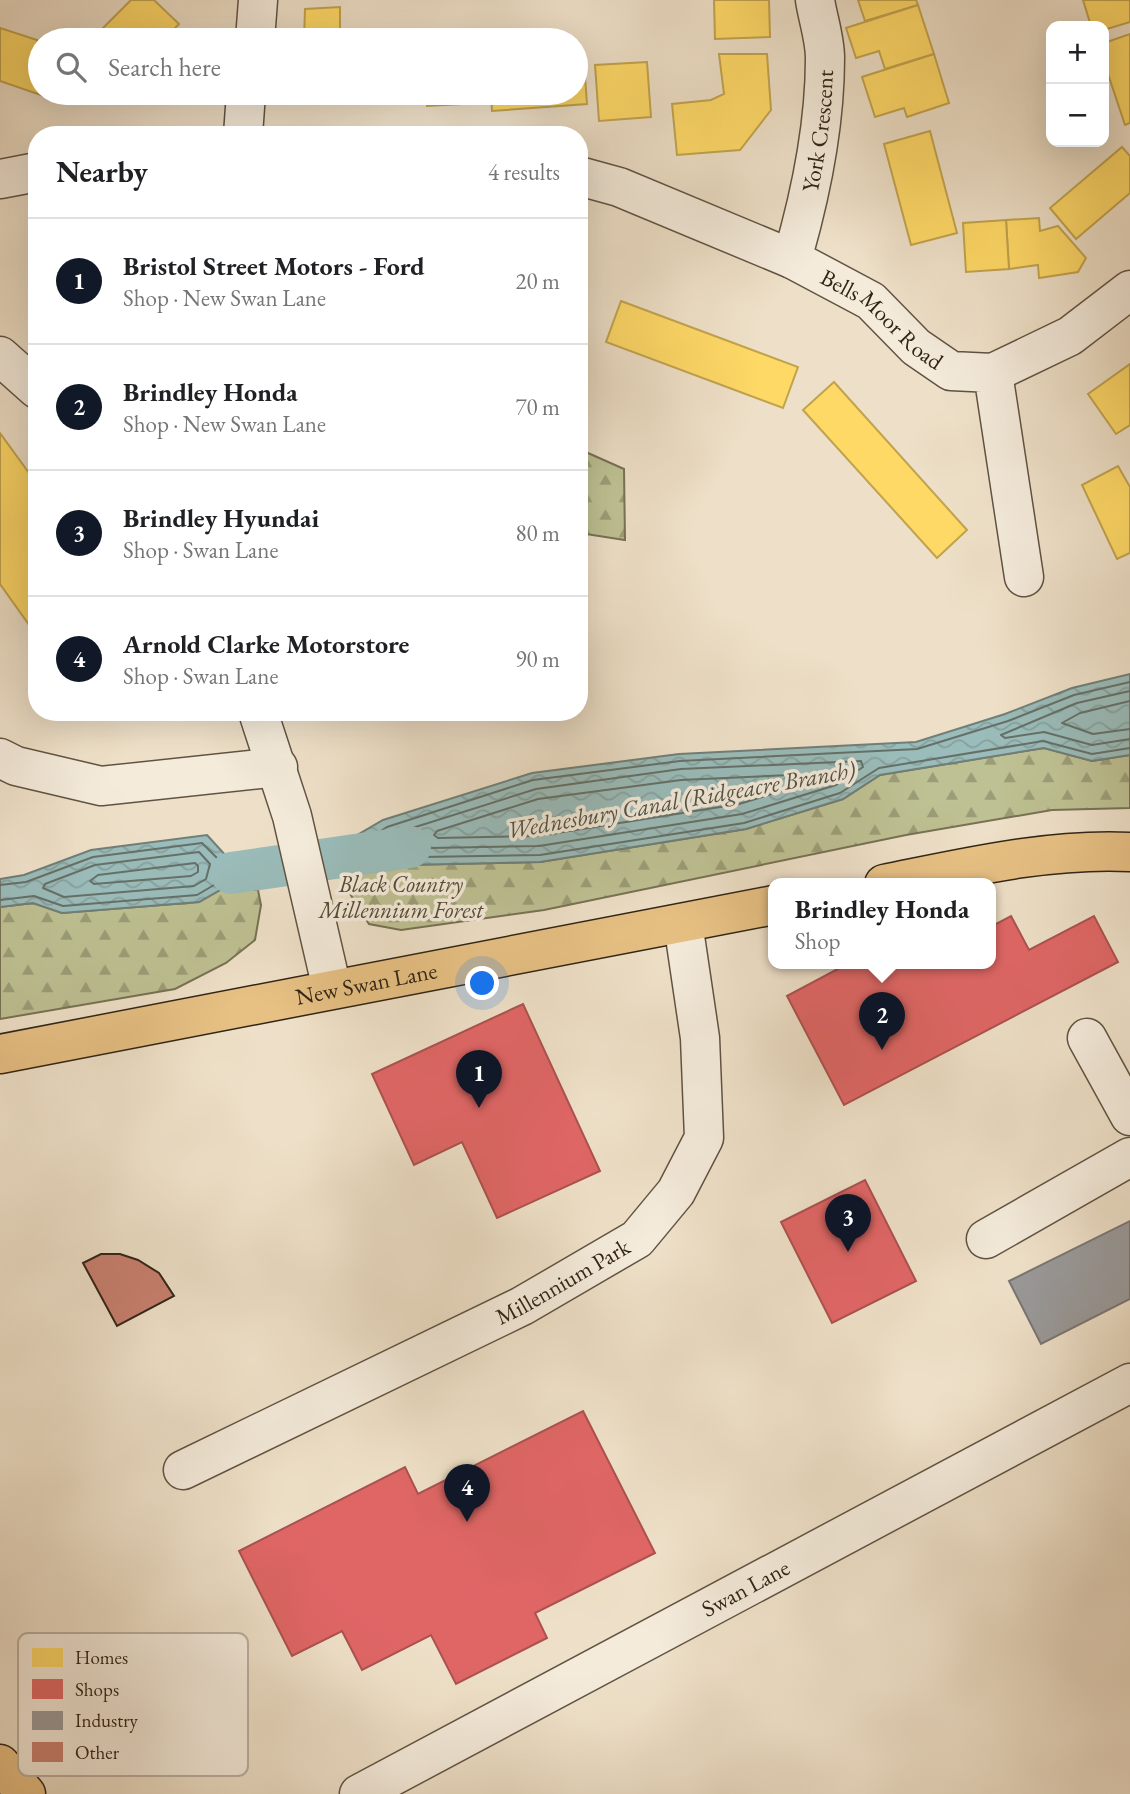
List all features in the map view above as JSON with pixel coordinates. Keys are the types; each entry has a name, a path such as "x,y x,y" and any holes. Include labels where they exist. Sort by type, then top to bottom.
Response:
{"main road":[{"path":"915,878 987,864 1100,850 1130,852"},
{"name":"New Swan Lane","path":"0,1054 768,906"},
{"path":"0,1764 26,1794"}],"street":[{"path":"256,28 258,0"},
{"name":"York Crescent","path":"792,259 809,200 820,128 825,56 815,0"},
{"path":"244,126 245,105"},
{"path":"0,179 28,174"},
{"name":"Bells Moor Road","path":"588,178 619,187 792,259 871,301 916,347 951,371 993,373"},
{"path":"1024,578 993,373 1070,336 1130,290"},
{"path":"0,356 28,381"},
{"path":"261,721 292,816 331,989"},
{"path":"0,758 16,766 101,786 278,767"},
{"name":"Millennium Park","path":"183,1470 522,1306 636,1239 676,1192 704,1138 700,1038 683,923"},
{"path":"1087,1038 1130,1116"},
{"path":"986,1239 1130,1157"},
{"name":"Swan Lane","path":"359,1794 1130,1383"}],"green space":[{"path":"588,453 624,469 625,540 588,534"},
{"name":"Black Country Millennium Forest","path":"1044,748 1092,761 1130,755 1130,808 1052,810 906,835 544,910 401,930 369,924 349,892 357,866 540,862 746,829 843,799 880,775"},
{"name":"Black Country Millennium Forest","path":"220,890 258,890 261,905 255,940 226,963 175,989 0,1019 0,907 33,903 62,913 199,902"}],"water":[{"path":"1130,674 1130,755 1092,761 1044,748 880,775 843,799 746,829 540,862 357,866 347,841 383,820 532,773 679,754 916,742 1005,714 1072,688"},
{"path":"207,835 228,858 220,890 199,902 62,913 33,903 0,907 0,879 24,875 91,850"}],"building: Homes":[{"path":"131,0 154,0 179,24 175,28 103,28"},
{"path":"714,0 769,0 770,37 715,39"},
{"path":"858,0 916,0 918,5 865,21"},
{"path":"1083,0 1130,0 1130,22 1109,28 1109,21 1089,21"},
{"path":"918,5 934,54 885,69 879,51 856,58 846,28"},
{"path":"340,7 340,28 304,28 305,9"},
{"path":"0,28 28,37 28,91 0,81"},
{"path":"1130,34 1130,123 1125,125 1109,77 1109,41"},
{"path":"719,54 767,54 771,110 740,150 677,155 672,104 711,100 724,94"},
{"path":"934,54 949,103 907,117 904,108 875,117 862,77"},
{"path":"647,62 651,117 599,121 595,65"},
{"path":"492,105 573,105 492,111"},
{"path":"930,131 957,233 911,245 884,144"},
{"path":"1122,147 1130,156 1130,193 1076,239 1050,208"},
{"path":"1039,218 1040,231 1058,226 1086,258 1078,272 1039,278 1038,265 1009,269 1006,220"},
{"path":"1006,220 1009,269 966,272 963,223"},
{"path":"621,301 798,367 783,408 606,342"},
{"path":"1130,364 1130,425 1116,434 1088,394"},
{"path":"834,382 967,530 937,558 803,410"},
{"path":"0,433 28,472 28,623 0,584"},
{"path":"1118,466 1130,487 1130,553 1117,559 1082,485"}],"building: Shops":[{"path":"1011,916 1029,950 1094,916 1118,962 844,1105 787,996 838,969 996,969 996,924"},
{"path":"523,1004 600,1171 497,1218 462,1142 414,1165 372,1074"},
{"path":"865,1180 916,1281 832,1323 781,1222"},
{"path":"583,1411 655,1553 535,1613 547,1638 456,1684 431,1635 362,1670 342,1631 292,1656 239,1551 405,1467 418,1494"}],"building: Industry":[{"path":"1130,1221 1130,1299 1041,1344 1009,1281"}],"building: Other":[{"path":"101,1254 120,1254 138,1260 159,1273 174,1296 117,1326 83,1263"}],"waterway":[{"name":"Wednesbury Canal (Ridgeacre Branch)","path":"231,873 410,847"}],"place":[{"name":"Brindley Honda","path":"882,1050"},
{"name":"Bristol Street Motors - Ford","path":"479,1108"},
{"name":"Brindley Hyundai","path":"848,1252"},
{"name":"Arnold Clarke Motorstore","path":"467,1522"}]}
